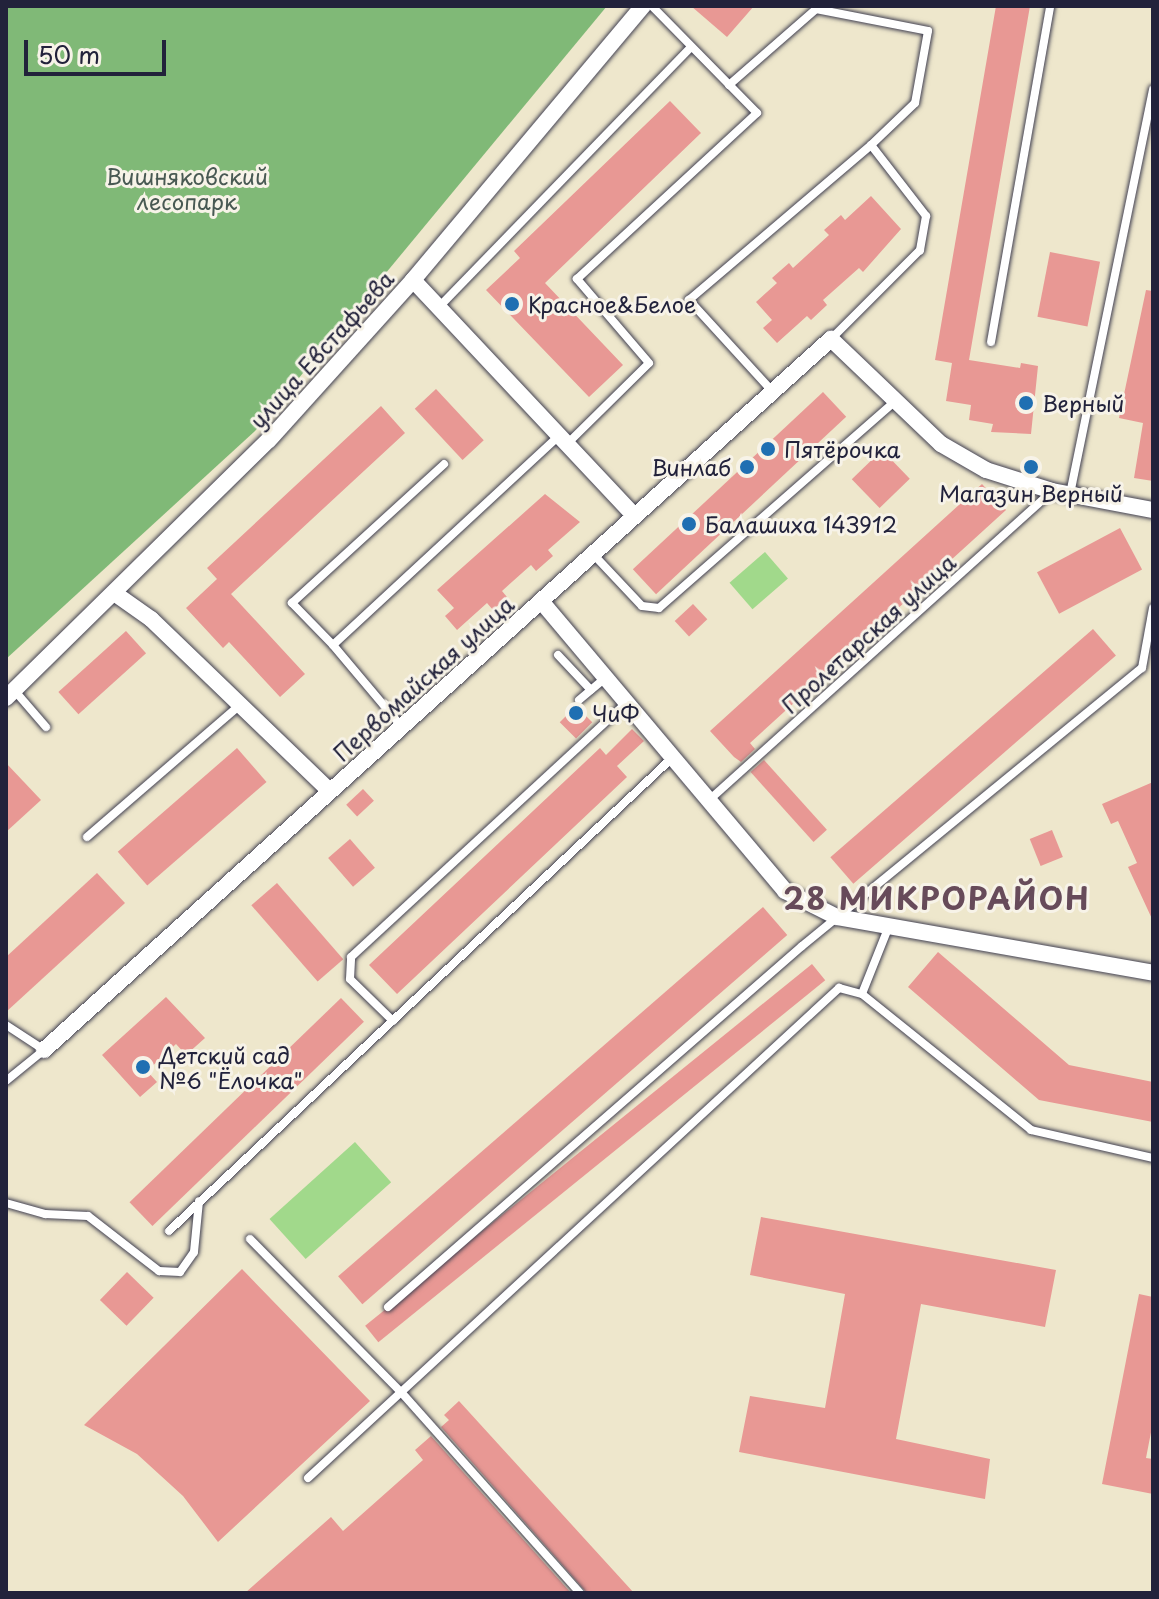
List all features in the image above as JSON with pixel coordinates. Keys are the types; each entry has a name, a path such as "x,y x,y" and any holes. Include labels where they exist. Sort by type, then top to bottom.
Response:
{"street":[{"name":"улица Евстафьева","path":"10,694 117,595 269,440 413,280 643,6"},
{"path":"413,280 635,516"},
{"path":"831,339 941,444 986,470 1052,491 1153,510"},
{"name":"Первомайская улица","path":"44,1050 831,339"},
{"path":"117,595 151,619 330,791"},
{"path":"541,601 785,891 837,917 1149,972"}],"lane":[{"path":"333,645 649,363 577,279 757,113 652,6"},
{"path":"991,342 1050,6"},
{"path":"729,85 816,9 928,31 915,103 871,145 689,300 773,393"},
{"path":"439,307 691,47"},
{"path":"1070,495 1153,89"},
{"path":"831,339 920,250 926,216 871,145"},
{"path":"593,554 642,606 659,608 894,402"},
{"path":"402,727 333,645 292,603 444,464"},
{"name":"Пролетарская улица","path":"708,801 1052,491"},
{"path":"388,1307 837,917 1142,668 1153,608"},
{"path":"558,655 591,690"},
{"path":"579,700 605,678"},
{"path":"10,694 46,727"},
{"path":"393,1021 350,979 351,957 626,703"},
{"path":"87,837 240,705"},
{"path":"169,1231 672,758"},
{"path":"862,994 890,925"},
{"path":"308,1478 839,988 862,994 1031,1130 1153,1158"},
{"path":"6,1025 44,1050 6,1081"},
{"path":"6,1203 45,1214 88,1216 159,1271 180,1272 194,1252 199,1201"},
{"path":"250,1239 401,1392 580,1593"}],"green space":[{"name":"Вишняковский лесопарк","path":"6,6 607,6 255,431 6,659"},
{"path":"765,552 788,578 752,609 730,583"},
{"path":"355,1142 391,1182 306,1259 270,1219"}],"building":[{"path":"691,6 754,6 727,37"},
{"path":"996,6 1030,6 969,360 1020,368 1021,363 1038,366 1031,434 991,432 993,424 969,420 971,405 946,401 952,363 935,360"},
{"path":"670,101 701,133 545,283 623,365 589,397 486,290 520,258 514,251"},
{"path":"871,196 901,229 863,272 859,268 823,300 827,305 811,320 807,316 777,343 763,328 772,320 756,302 777,283 772,278 789,263 793,268 829,235 824,230 841,215 845,220"},
{"path":"1050,252 1100,262 1087,327 1037,317"},
{"path":"1146,290 1153,291 1153,481 1134,478 1143,423 1119,418"},
{"path":"436,389 484,440 463,460 415,409"},
{"path":"823,392 846,417 656,594 633,569"},
{"path":"381,406 405,433 231,594 305,674 280,697 229,642 223,648 186,608 217,579 207,568"},
{"path":"882,450 910,479 880,508 852,479"},
{"path":"982,484 1006,510 750,743 755,749 741,762 734,757 710,731"},
{"path":"545,494 580,522 548,550 553,556 536,571 531,565 502,591 507,597 493,610 487,603 457,630 445,616 454,608 437,590"},
{"path":"1120,528 1142,569 1059,614 1037,572"},
{"path":"693,604 707,619 689,636 675,621"},
{"path":"1093,629 1116,655 853,884 830,857"},
{"path":"126,631 146,653 78,714 58,692"},
{"name":"ЧиФ","path":"576,706 592,722 576,739 560,722"},
{"path":"632,729 644,741 617,766 627,777 397,994 369,965 600,748 606,755"},
{"path":"237,748 267,782 147,886 118,852"},
{"path":"764,760 827,830 814,842 751,772"},
{"path":"6,763 41,800 6,832"},
{"path":"1153,782 1153,921 1128,867 1137,863 1118,821 1111,824 1102,804"},
{"path":"363,789 374,801 357,816 346,805"},
{"path":"1052,830 1063,857 1041,866 1030,839"},
{"path":"350,839 375,868 353,887 328,858"},
{"path":"97,873 125,903 6,1012 6,957"},
{"path":"277,883 343,959 318,982 251,905"},
{"path":"763,907 787,935 362,1304 338,1276"},
{"path":"938,952 1069,1065 1153,1082 1153,1122 1039,1100 908,987"},
{"path":"812,964 825,980 378,1342 365,1326"},
{"path":"166,997 205,1038 186,1055 176,1044 147,1071 157,1082 140,1097 102,1055"},
{"path":"341,998 364,1022 152,1226 130,1202"},
{"path":"761,1217 1056,1270 1045,1327 921,1304 896,1439 990,1459 985,1499 739,1452 750,1396 825,1408 845,1294 750,1275"},
{"path":"242,1269 370,1401 218,1542 183,1496 137,1454 84,1425"},
{"path":"127,1272 154,1298 127,1326 100,1300"},
{"path":"1139,1294 1153,1297 1153,1422 1146,1458 1153,1459 1153,1494 1102,1484"},
{"path":"459,1401 634,1593 587,1593 441,1427 449,1420 444,1415"},
{"path":"431,1436 571,1593 245,1593 331,1517 343,1531 423,1460 415,1450"}],"place":[{"name":"Красное&Белое","path":"512,304"},
{"name":"Верный","path":"1026,403"},
{"name":"Пятёрочка","path":"768,449"},
{"name":"Винлаб","path":"747,467"},
{"name":"Магазин Верный","path":"1031,467"},
{"name":"Балашиха 143912","path":"689,524"},
{"name":"ЧиФ","path":"576,713"},
{"name":"Детский сад №6 \"Ёлочка\"","path":"143,1067"}],"district":[{"name":"28 МИКРОРАЙОН","path":"937,898"}]}
